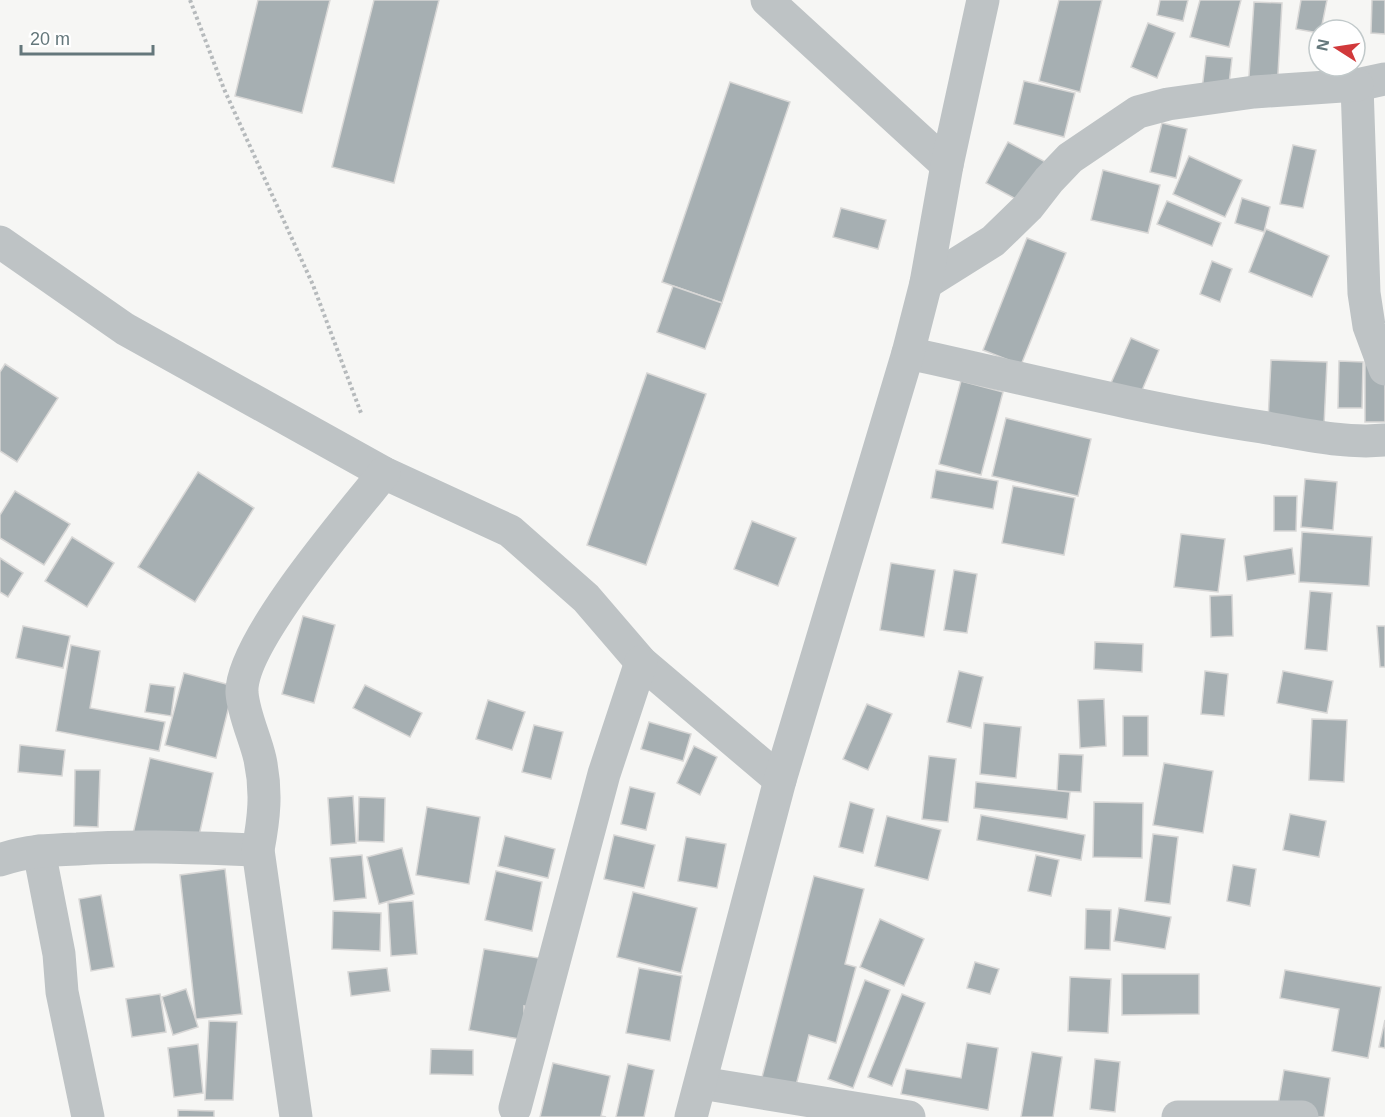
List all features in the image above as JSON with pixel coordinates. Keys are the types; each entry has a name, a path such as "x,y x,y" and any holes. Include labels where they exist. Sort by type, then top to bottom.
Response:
{"street":[{"path":"767,0 947,165"},
{"path":"691,1117 780,780 908,353 926,283 947,165 983,0"},
{"path":"926,283 993,241 1028,207 1070,158 1138,112 1168,104 1254,92 1371,82 1364,293 1369,326 1385,369"},
{"path":"0,242 125,329 384,473 510,531 586,598 642,662 780,780"},
{"path":"908,353 1228,422 1326,438 1369,442 1385,440"},
{"path":"296,1117 258,850 265,811 264,779 242,692 246,670 255,650 295,586 384,473"},
{"path":"515,1108 604,774 642,662"},
{"path":"0,860 39,851 123,846 258,850"},
{"path":"39,851 59,954 62,992 88,1117"},
{"path":"701,1083 909,1117"},
{"path":"1178,1117 1302,1117"}],"path":[{"path":"190,0 224,89 312,285 384,473"}],"building":[{"path":"258,0 330,0 302,113 235,96"},
{"path":"374,0 439,0 394,183 332,167"},
{"path":"1059,0 1102,0 1080,92 1039,81"},
{"path":"1160,0 1188,0 1183,21 1157,15"},
{"path":"1200,0 1241,0 1229,47 1190,37"},
{"path":"1301,0 1327,0 1323,18 1307,18 1307,31 1296,29"},
{"path":"1372,0 1385,0 1385,34 1371,33"},
{"path":"1254,2 1282,3 1277,91 1248,90"},
{"path":"1148,23 1175,33 1157,78 1131,67"},
{"path":"1206,56 1232,58 1227,101 1201,98"},
{"path":"1024,81 1075,93 1064,137 1014,124"},
{"path":"730,82 790,102 722,303 662,282"},
{"path":"1162,123 1187,129 1176,178 1150,172"},
{"path":"1008,142 1053,166 1031,207 986,183"},
{"path":"1293,145 1316,150 1303,208 1280,204"},
{"path":"1189,156 1242,180 1225,217 1173,194"},
{"path":"1103,170 1160,185 1148,233 1091,220"},
{"path":"1242,198 1270,207 1264,232 1235,223"},
{"path":"1167,201 1221,223 1212,246 1157,224"},
{"path":"841,208 886,220 878,249 833,237"},
{"path":"1266,229 1329,256 1312,297 1249,272"},
{"path":"1027,238 1066,253 1021,365 983,350"},
{"path":"1212,261 1232,269 1220,302 1200,294"},
{"path":"673,286 722,303 705,349 657,332"},
{"path":"1131,338 1159,350 1140,395 1111,383"},
{"path":"1271,360 1327,362 1324,425 1268,422"},
{"path":"1339,361 1363,362 1362,408 1338,408"},
{"path":"1365,361 1385,361 1385,422 1365,422"},
{"path":"5,364 58,398 17,462 0,451 0,372"},
{"path":"647,373 706,394 646,565 587,545"},
{"path":"961,381 1003,392 981,475 939,464"},
{"path":"1006,418 1091,439 1078,496 992,476"},
{"path":"936,470 998,481 993,509 931,498"},
{"path":"198,472 254,508 195,602 138,567"},
{"path":"1305,479 1337,482 1333,530 1301,527"},
{"path":"1013,486 1075,498 1064,555 1002,543"},
{"path":"15,491 70,524 44,565 0,538 0,515"},
{"path":"1274,496 1297,496 1296,531 1274,531"},
{"path":"752,521 796,538 778,586 734,569"},
{"path":"1302,532 1372,537 1369,586 1299,582"},
{"path":"1181,534 1225,539 1218,592 1174,587"},
{"path":"72,537 114,563 87,607 45,581"},
{"path":"1292,548 1295,574 1247,581 1244,556"},
{"path":"0,558 23,573 8,597 0,592"},
{"path":"891,563 935,570 924,637 880,630"},
{"path":"954,570 977,574 967,633 944,630"},
{"path":"1310,591 1332,593 1327,651 1305,649"},
{"path":"1232,595 1233,636 1211,637 1210,596"},
{"path":"303,616 335,625 314,703 282,694"},
{"path":"23,626 70,636 63,668 16,658"},
{"path":"1377,626 1385,626 1385,667 1380,667"},
{"path":"1095,642 1143,644 1142,672 1094,669"},
{"path":"71,645 100,651 90,708 165,722 159,751 56,731"},
{"path":"959,671 983,677 971,728 947,722"},
{"path":"1205,671 1228,674 1224,716 1201,714"},
{"path":"1283,671 1333,681 1327,713 1277,703"},
{"path":"184,673 234,686 216,758 165,745"},
{"path":"150,684 175,687 171,716 145,712"},
{"path":"365,685 422,713 410,737 353,708"},
{"path":"1104,699 1106,746 1080,748 1078,700"},
{"path":"488,700 525,712 512,750 476,739"},
{"path":"867,704 892,714 868,770 843,759"},
{"path":"1123,716 1148,716 1148,756 1123,756"},
{"path":"1312,719 1347,720 1344,782 1309,780"},
{"path":"649,722 691,734 683,761 641,749"},
{"path":"984,723 1021,727 1016,778 980,774"},
{"path":"534,725 563,732 551,779 522,772"},
{"path":"20,745 65,750 62,776 18,772"},
{"path":"694,746 717,757 700,795 677,783"},
{"path":"1059,754 1083,755 1081,792 1057,791"},
{"path":"929,756 956,759 948,822 922,819"},
{"path":"150,758 213,773 196,849 133,834"},
{"path":"1164,763 1213,771 1203,833 1153,825"},
{"path":"75,770 100,770 98,827 74,826"},
{"path":"976,782 1070,792 1067,819 974,808"},
{"path":"630,787 655,793 646,830 621,824"},
{"path":"353,796 356,843 331,845 328,798"},
{"path":"359,797 385,798 384,842 358,841"},
{"path":"850,802 874,809 863,853 839,847"},
{"path":"1094,802 1143,803 1142,858 1093,857"},
{"path":"427,807 480,817 469,884 416,875"},
{"path":"1290,814 1326,821 1319,857 1283,850"},
{"path":"981,815 1085,835 1081,860 977,840"},
{"path":"887,816 941,830 928,880 875,866"},
{"path":"1153,834 1178,837 1170,904 1145,901"},
{"path":"614,835 655,845 644,888 604,879"},
{"path":"505,836 555,849 548,878 498,866"},
{"path":"686,837 726,844 717,888 678,881"},
{"path":"402,848 414,894 379,904 367,857"},
{"path":"362,855 366,898 334,901 330,858"},
{"path":"1036,855 1059,860 1051,896 1028,891"},
{"path":"1233,865 1256,869 1250,906 1227,901"},
{"path":"225,869 242,1014 196,1019 180,875"},
{"path":"496,871 542,882 532,931 485,920"},
{"path":"814,876 864,889 845,964 856,967 836,1043 809,1035 794,1093 760,1085"},
{"path":"633,892 697,908 681,973 617,957"},
{"path":"101,895 114,967 91,971 79,899"},
{"path":"413,901 417,954 391,956 388,903"},
{"path":"1119,908 1171,917 1165,949 1114,941"},
{"path":"1086,909 1111,910 1110,950 1085,949"},
{"path":"333,911 381,913 380,951 332,949"},
{"path":"880,919 924,939 904,986 860,967"},
{"path":"484,949 563,962 554,1012 524,1006 531,1041 469,1030"},
{"path":"975,962 999,969 990,994 967,988"},
{"path":"387,968 390,991 351,996 348,972"},
{"path":"639,968 682,976 670,1041 626,1033"},
{"path":"1285,970 1381,987 1368,1058 1332,1051 1339,1009 1280,998"},
{"path":"1122,974 1199,974 1199,1014 1122,1015"},
{"path":"1070,977 1111,979 1108,1033 1068,1031"},
{"path":"865,980 890,990 853,1088 828,1079"},
{"path":"186,989 198,1027 173,1035 162,997"},
{"path":"160,994 166,1032 132,1037 126,999"},
{"path":"902,994 925,1003 892,1086 868,1077"},
{"path":"1385,1020 1385,1048 1379,1047"},
{"path":"209,1021 237,1022 233,1100 205,1100"},
{"path":"967,1043 998,1048 988,1110 901,1094 906,1069 961,1078"},
{"path":"198,1044 203,1093 174,1097 168,1048"},
{"path":"431,1049 473,1050 473,1075 430,1074"},
{"path":"1032,1052 1062,1057 1053,1117 1021,1117"},
{"path":"1095,1059 1120,1062 1115,1112 1090,1109"},
{"path":"553,1063 610,1076 601,1116 606,1117 540,1117"},
{"path":"628,1064 654,1070 644,1117 616,1117"},
{"path":"1284,1070 1330,1078 1324,1117 1276,1117"},
{"path":"178,1110 214,1111 214,1117 178,1117"}]}
